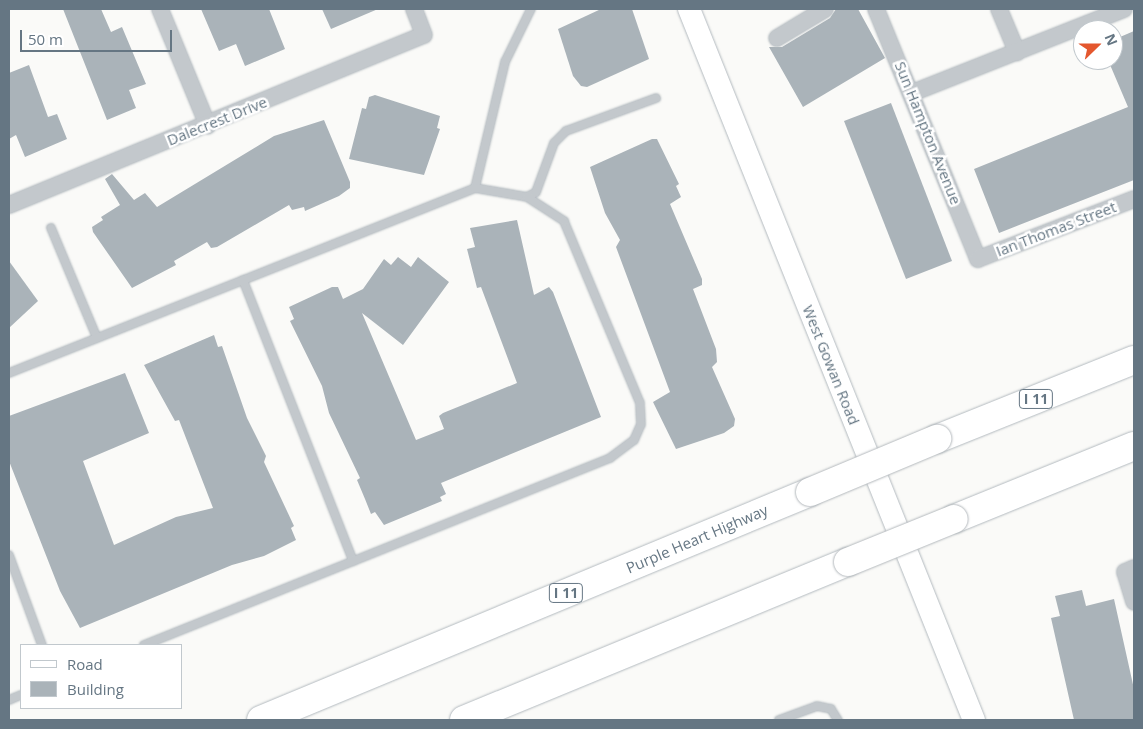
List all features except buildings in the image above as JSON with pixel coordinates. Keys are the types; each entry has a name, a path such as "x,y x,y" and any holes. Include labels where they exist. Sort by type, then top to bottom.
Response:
{"highway":[{"name":"Purple Heart Highway","path":"261,720 937,439 1134,360"},
{"path":"464,720 1134,446"}],"street":[{"path":"160,9 208,126"},
{"name":"Dalecrest Drive","path":"9,206 208,126 424,34 414,9"},
{"name":"West Gowan Road","path":"689,9 974,720"},
{"path":"777,38 825,9"},
{"name":"Sun Hampton Avenue","path":"876,9 912,93 978,259"},
{"path":"999,9 1017,52"},
{"path":"912,93 1124,9"},
{"name":"Ian Thomas Street","path":"978,259 1134,199"},
{"path":"1130,570 1134,602"}],"lane":[{"path":"475,188 505,62 531,9"},
{"path":"527,197 536,192 554,143 566,131 656,98"},
{"path":"9,373 475,188 527,197 564,221 640,403 641,424 634,440 610,458 146,644"},
{"path":"52,228 96,338"},
{"path":"242,280 354,561"},
{"path":"9,556 42,644"},
{"path":"779,720 817,706 831,709 838,720"}]}
